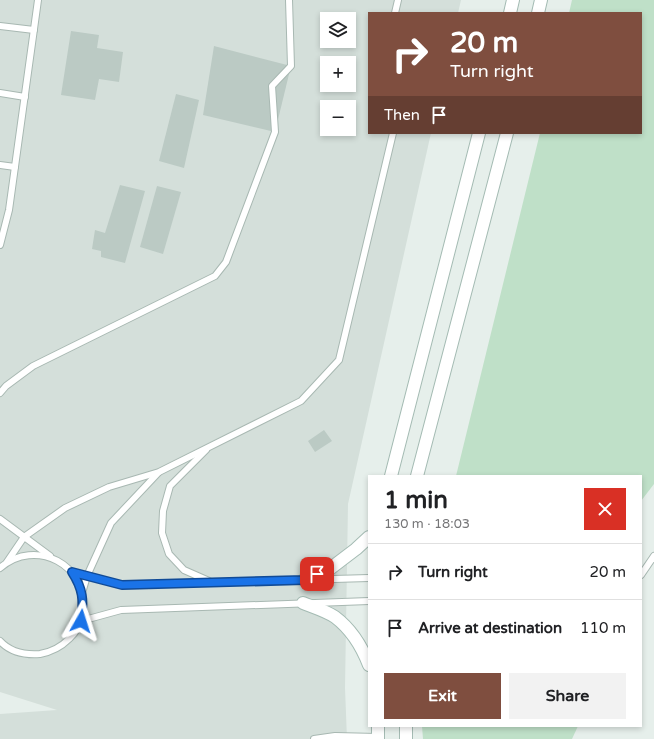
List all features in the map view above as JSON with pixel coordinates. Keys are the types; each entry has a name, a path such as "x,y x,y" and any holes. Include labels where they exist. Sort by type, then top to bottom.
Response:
{"main road":[{"path":"510,12 513,0"},
{"path":"538,12 542,0"},
{"path":"391,475 479,134"},
{"path":"417,475 507,134"},
{"path":"304,580 330,568 356,549 368,538"},
{"path":"303,603 334,617 353,635 364,652 368,662"},
{"path":"406,727 406,739"}],"lane":[{"path":"0,245 2,232 10,210 38,0"},
{"path":"0,393 6,386 34,366 216,276 226,262 274,132 272,86 290,66 289,0"},
{"path":"395,12 398,0"},
{"path":"0,26 34,30"},
{"path":"0,93 25,96"},
{"path":"0,568 7,562 24,537 65,508 109,487 159,472 301,401 339,360 393,134"},
{"path":"0,165 15,167"},
{"path":"211,445 170,486 163,511 162,533 169,554 184,570 212,582"},
{"path":"82,593 87,576 111,523 159,472"},
{"path":"0,518 51,558 72,572 82,593 83,605 81,621 73,635 62,646 47,653 32,655 16,652 0,641"},
{"path":"7,562 21,556 36,554 51,558"},
{"path":"642,574 654,556"},
{"path":"72,572 122,585 368,578"},
{"path":"81,621 122,610 368,601"},
{"path":"314,739 335,736 378,734"}],"shaded area":[{"path":"0,0 461,0 458,12 368,12 368,134 431,134 348,504 345,688 347,739 0,739 0,714 57,710 0,692"}],"green space":[{"path":"572,0 654,0 654,484 642,500 642,475 456,475 540,134 642,134 642,12 569,12"},
{"path":"422,727 578,727 572,739 423,739"}],"building":[{"path":"71,31 99,35 97,48 123,52 119,82 99,79 95,100 61,95"},
{"path":"214,46 291,66 275,132 203,115"},
{"path":"176,94 199,100 184,168 159,161"},
{"path":"120,185 145,191 125,263 101,257 101,251 92,249 95,230 105,233"},
{"path":"157,186 181,192 163,254 140,247"},
{"path":"324,430 332,441 315,452 308,441"}],"route":[{"path":"81,621 83,605 82,593 72,572 122,585 304,580 317,574"}]}
